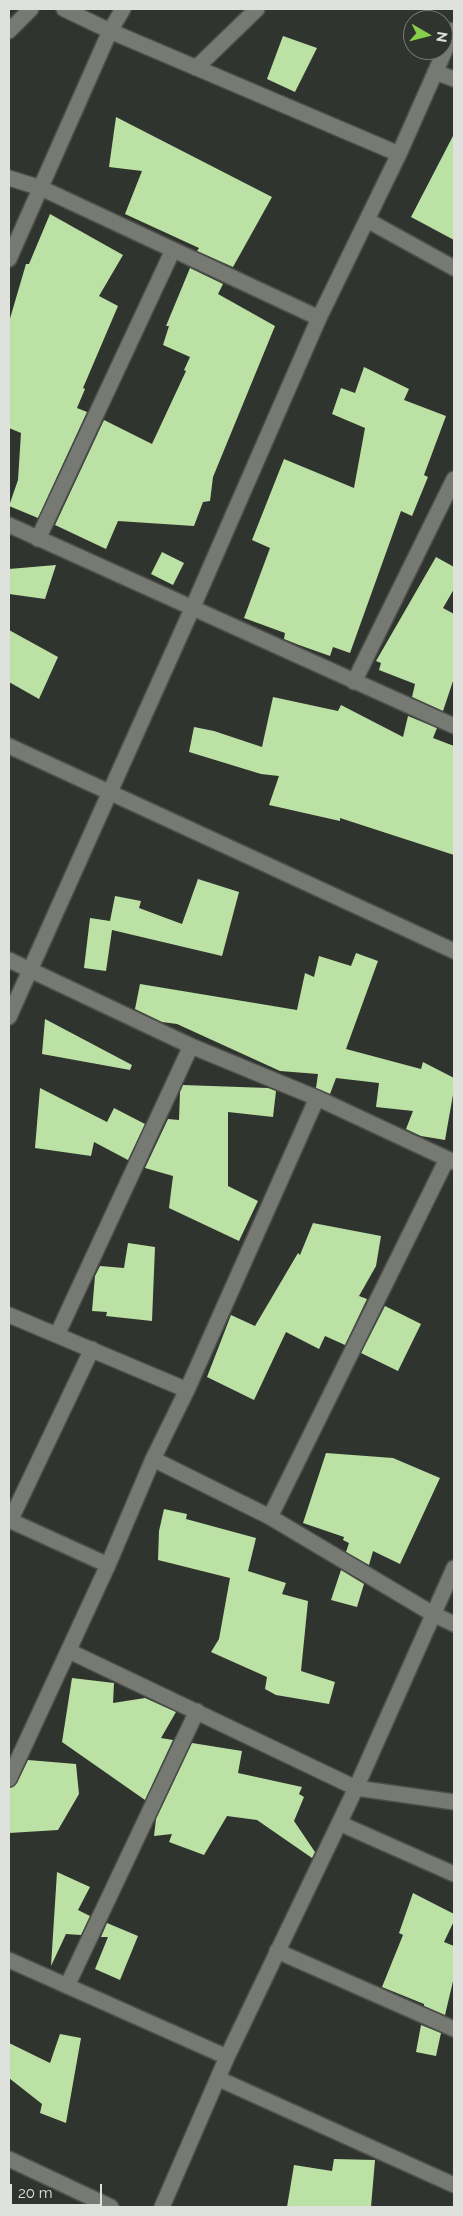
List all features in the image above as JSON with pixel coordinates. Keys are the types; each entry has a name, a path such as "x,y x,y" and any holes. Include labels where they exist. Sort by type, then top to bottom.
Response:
{"street":[{"path":"9,32 31,9"},
{"path":"64,9 110,31 399,154"},
{"path":"9,259 110,31 123,9"},
{"path":"196,68 257,9"},
{"path":"9,1017 192,609 319,318 399,154 454,30"},
{"path":"435,72 454,79"},
{"path":"9,178 41,188 319,318"},
{"path":"367,220 454,268"},
{"path":"38,539 174,250"},
{"path":"354,682 454,479"},
{"path":"9,525 454,726"},
{"path":"9,746 454,951"},
{"path":"9,960 191,1046 317,1098 451,1160 270,1517"},
{"path":"57,1335 191,1046"},
{"path":"9,1779 108,1565 153,1460 187,1390 317,1098"},
{"path":"9,1315 187,1390"},
{"path":"92,1349 9,1521 108,1565"},
{"path":"153,1460 270,1517 433,1614 454,1624"},
{"path":"162,2207 227,2057 356,1788 454,1568"},
{"path":"69,1650 356,1788 454,1802"},
{"path":"67,1986 196,1711"},
{"path":"339,1823 454,1874"},
{"path":"277,1950 454,2029"},
{"path":"9,1960 227,2057"},
{"path":"219,2079 454,2185"},
{"path":"9,2159 111,2207"}],"building":[{"path":"283,36 317,48 295,92 267,79"},
{"path":"116,117 272,197 233,267 197,251 199,248 125,214 142,171 109,167"},
{"path":"454,134 454,240 411,217"},
{"path":"50,214 123,255 99,296 118,306 83,388 85,389 77,408 87,412 38,518 9,506 18,480 21,433 9,428 9,322 26,264 29,264"},
{"path":"190,268 223,284 218,294 275,326 213,477 210,501 203,502 194,526 118,521 106,549 55,525 104,420 152,444 186,371 184,370 190,357 163,345 169,326 166,326"},
{"path":"364,367 409,389 404,400 446,416 424,475 428,477 412,516 401,511 350,653 333,647 330,656 284,639 285,633 244,618 270,548 252,540 284,459 354,488 365,428 332,414 341,388 355,393"},
{"path":"162,552 184,563 173,585 151,574"},
{"path":"436,557 454,567 454,589 443,608 454,614 454,678 443,711 412,697 415,684 379,670 381,663 376,661"},
{"path":"56,565 45,599 9,594 9,569"},
{"path":"9,630 58,657 39,699 9,682"},
{"path":"273,697 338,711 341,705 403,737 408,716 437,728 433,738 454,746 454,855 340,818 340,821 269,805 279,776 261,774 189,752 194,727 214,731 262,747"},
{"path":"198,879 239,892 222,956 112,930 106,971 84,968 90,918 110,921 115,896 141,901 139,908 182,924"},
{"path":"356,953 378,961 346,1049 421,1069 423,1062 454,1078 454,1089 445,1140 421,1136 406,1129 413,1111 376,1107 379,1083 336,1078 330,1094 316,1088 318,1074 280,1071 177,1024 162,1022 135,1009 140,984 297,1010 305,973 314,977 319,956 351,966"},
{"path":"45,1019 132,1065 130,1070 42,1054"},
{"path":"183,1085 268,1088 276,1091 273,1117 228,1112 228,1186 258,1201 239,1241 169,1208 173,1176 145,1168 168,1119 179,1120 180,1092"},
{"path":"40,1088 107,1122 114,1108 145,1124 128,1160 94,1142 91,1156 35,1148"},
{"path":"313,1223 381,1236 376,1266 359,1296 367,1299 345,1345 325,1336 319,1349 286,1332 254,1400 207,1377 231,1315 255,1326 298,1253 300,1255"},
{"path":"128,1243 155,1247 152,1321 106,1316 107,1312 92,1311 95,1276 100,1266 124,1268"},
{"path":"385,1306 421,1324 398,1371 361,1353"},
{"path":"326,1453 393,1458 440,1478 400,1564 373,1551 369,1565 346,1552 349,1543 343,1540 344,1537 303,1523"},
{"path":"164,1509 187,1514 186,1519 256,1538 248,1571 286,1583 282,1594 308,1601 301,1671 335,1682 329,1704 276,1695 265,1689 267,1677 211,1652 219,1639 230,1578 158,1560 159,1531"},
{"path":"341,1570 364,1584 357,1607 331,1600"},
{"path":"72,1678 114,1683 113,1703 145,1698 176,1712 161,1738 173,1740 145,1800 62,1742"},
{"path":"192,1743 242,1751 238,1773 302,1787 299,1794 304,1797 294,1821 315,1852 312,1858 257,1820 227,1816 204,1855 169,1842 172,1834 154,1836 156,1819"},
{"path":"28,1760 76,1764 79,1794 58,1830 9,1833 9,1788 17,1783"},
{"path":"57,1872 90,1887 78,1910 90,1916 81,1935 66,1934 51,1966"},
{"path":"413,1893 454,1914 454,1921 444,1942 454,1946 454,1977 445,2015 424,2006 424,2004 382,1987 403,1935 399,1933"},
{"path":"107,1923 138,1936 120,1980 95,1969 108,1937 101,1937"},
{"path":"421,2025 441,2033 436,2056 416,2052"},
{"path":"60,2034 81,2038 66,2123 40,2113 42,2104 9,2078 9,2043 50,2063"},
{"path":"334,2159 375,2160 371,2207 287,2207 294,2165 332,2171"}]}
